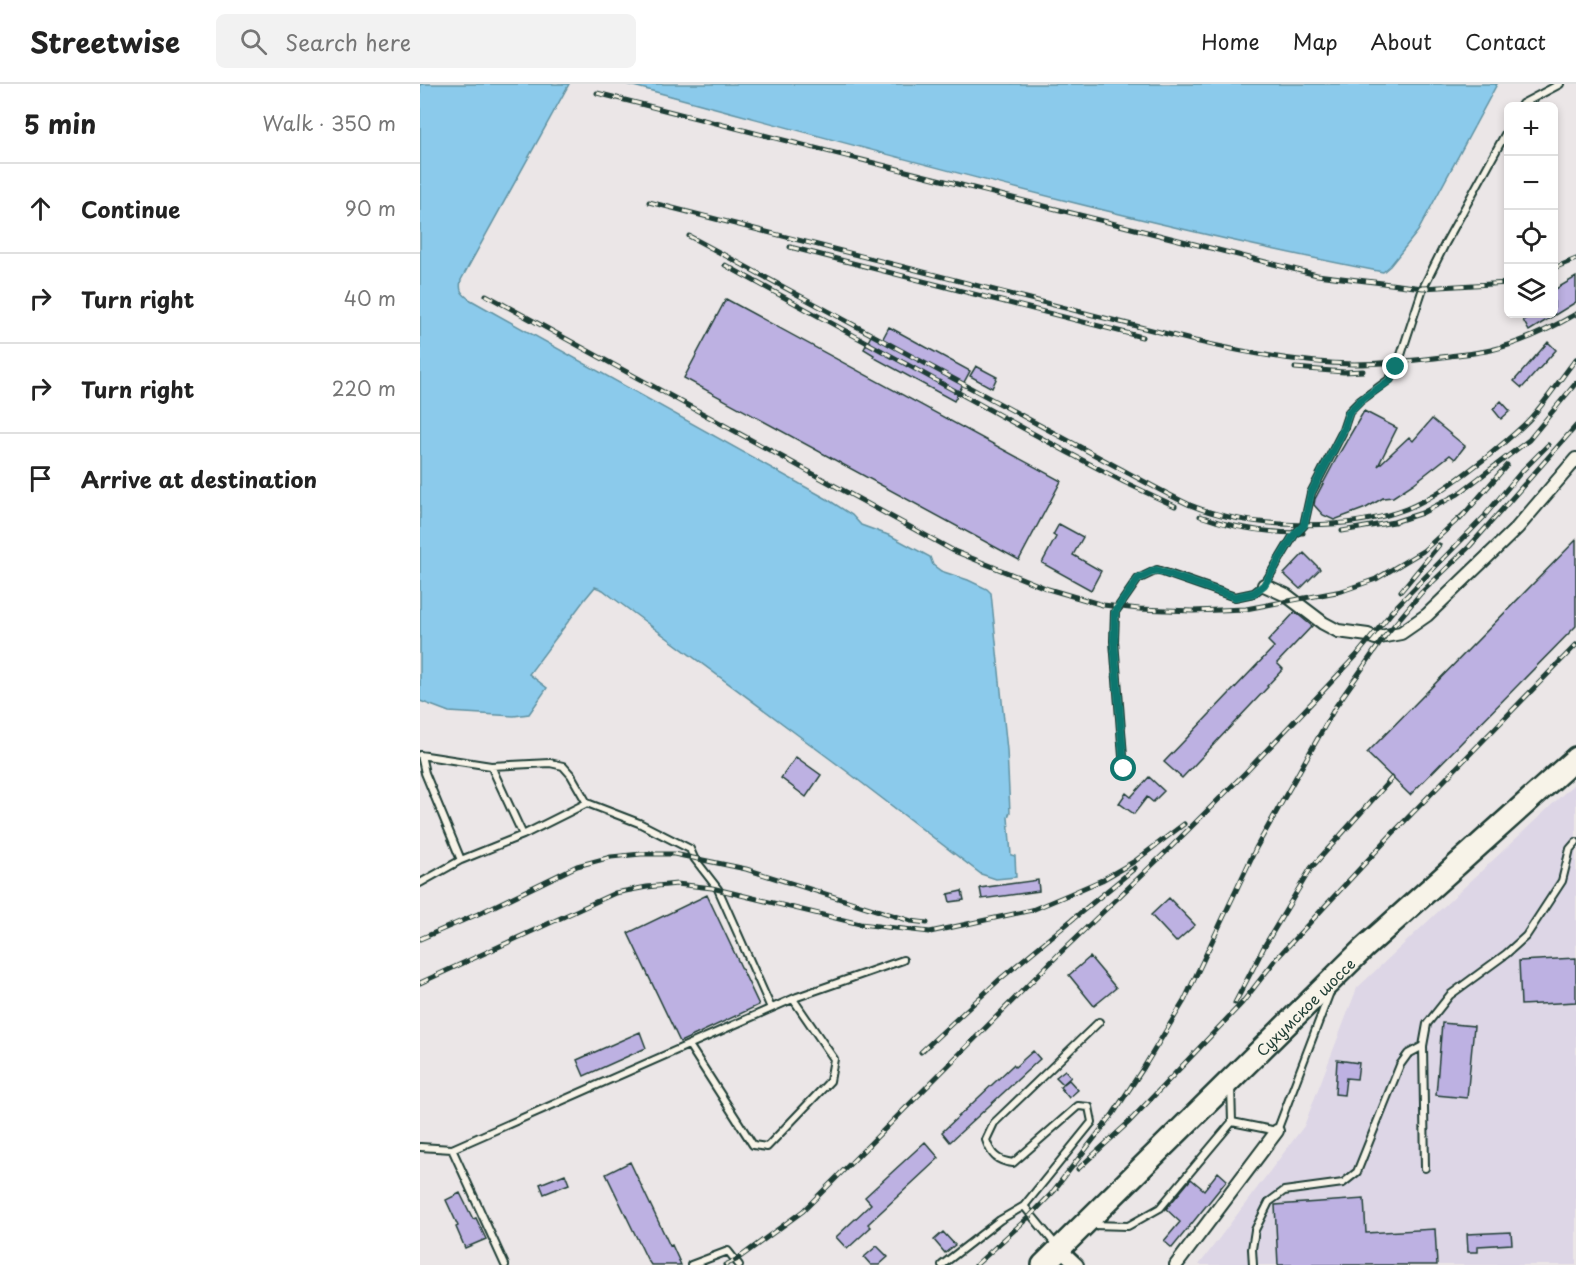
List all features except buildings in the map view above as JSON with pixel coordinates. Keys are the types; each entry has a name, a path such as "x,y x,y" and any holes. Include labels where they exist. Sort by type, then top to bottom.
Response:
{"highway":[{"name":"Сухумское шоссе","path":"1043,1265 1364,948 1576,758"}],"street":[{"path":"1264,585 1286,595 1323,623 1338,631 1375,638 1401,633 1427,615 1517,528 1576,459"},
{"path":"1176,1265 1277,1131"},
{"path":"1060,1249 1077,1265"}],"lane":[{"path":"1526,102 1560,84"},
{"path":"1124,769 1114,641 1115,612 1138,579 1156,570 1235,597 1254,593 1264,585 1294,535 1304,525 1311,493 1342,433 1349,412 1360,401 1390,380 1399,361 1423,288 1504,138"},
{"path":"461,860 425,773 420,755 491,766 550,763 563,766 571,775 587,804 639,823 690,849 694,858 718,889 771,1008"},
{"path":"491,766 523,835"},
{"path":"420,883 461,860 523,835 587,804"},
{"path":"1425,1168 1423,1046 1427,1024 1450,994 1506,954 1526,936 1562,881 1570,849 1576,842"},
{"path":"420,1147 452,1149 771,1008 903,960"},
{"path":"1232,1122 1277,1131 1336,975"},
{"path":"689,1045 753,1145 767,1147 830,1081 834,1059 793,999"},
{"path":"942,1265 999,1220 1024,1206 1092,1122 1089,1107 1078,1106 1013,1163 1002,1161 989,1150 986,1140 994,1123 1099,1022"},
{"path":"1253,1265 1252,1249 1255,1230 1269,1202 1284,1191 1343,1183 1357,1172 1400,1065 1408,1054 1423,1046"},
{"path":"1084,1225 1128,1226 1160,1208 1232,1122 1231,1080"},
{"path":"452,1149 505,1265"},
{"path":"1024,1206 1060,1249"},
{"path":"691,1265 728,1251 739,1265"}],"shaded area":[{"path":"1576,782 1576,1265 1199,1265 1304,1126 1357,988"}],"water":[{"path":"420,84 569,84 461,280 462,293 466,297 827,499 852,515 861,525 891,536 930,557 933,565 941,571 968,580 991,593 1007,750 1011,855 1015,856 1016,877 996,879 981,874 603,590 595,587 529,674 547,688 529,714 514,716 449,712 420,701"},
{"path":"626,84 1497,84 1418,231 1383,272 1288,253 1098,209"}],"railway":[{"path":"597,93 1317,275 1423,288 1504,283"},
{"path":"649,202 1195,341 1294,359 1366,364 1481,352 1524,339 1576,314"},
{"path":"689,236 1168,494 1190,505 1240,519 1298,525 1327,524 1382,516 1417,504 1458,479 1528,421 1576,359"},
{"path":"790,247 1142,337"},
{"path":"1558,266 1576,259"},
{"path":"725,265 1067,452 1175,506"},
{"path":"486,295 954,551 1048,589 1103,605 1193,611 1246,609 1342,591 1376,579 1423,551 1465,513"},
{"path":"1295,368 1344,372 1363,371"},
{"path":"1342,531 1394,522 1422,513 1458,494 1529,440 1576,383"},
{"path":"1051,1194 1113,1114 1184,1001 1256,848 1336,706 1385,636 1421,593 1469,547 1576,426"},
{"path":"1486,514 1522,471 1548,445"},
{"path":"1460,519 1507,465"},
{"path":"1200,516 1250,529 1303,533"},
{"path":"1391,612 1484,517"},
{"path":"1401,591 1439,545"},
{"path":"725,1265 736,1260 803,1211 1060,953 1246,772 1356,656 1396,607"},
{"path":"1078,1169 1128,1123 1242,1003 1277,958 1392,834 1576,645"},
{"path":"1235,1003 1265,945 1311,868 1392,778"},
{"path":"420,983 615,893 647,887 677,884 712,888 860,924 930,932 1032,910 1070,894 1102,880 1135,861 1184,824"},
{"path":"420,939 577,866 611,857 641,854 674,854 746,869 911,921 927,923"},
{"path":"921,1052 1000,979 1135,868"},
{"path":"976,1265 1056,1189"}],"route":[{"path":"1124,769 1114,641 1115,612 1138,579 1156,570 1235,597 1254,593 1264,585 1294,535 1304,525 1311,493 1342,433 1349,412 1372,391 1390,380 1396,367"}]}
